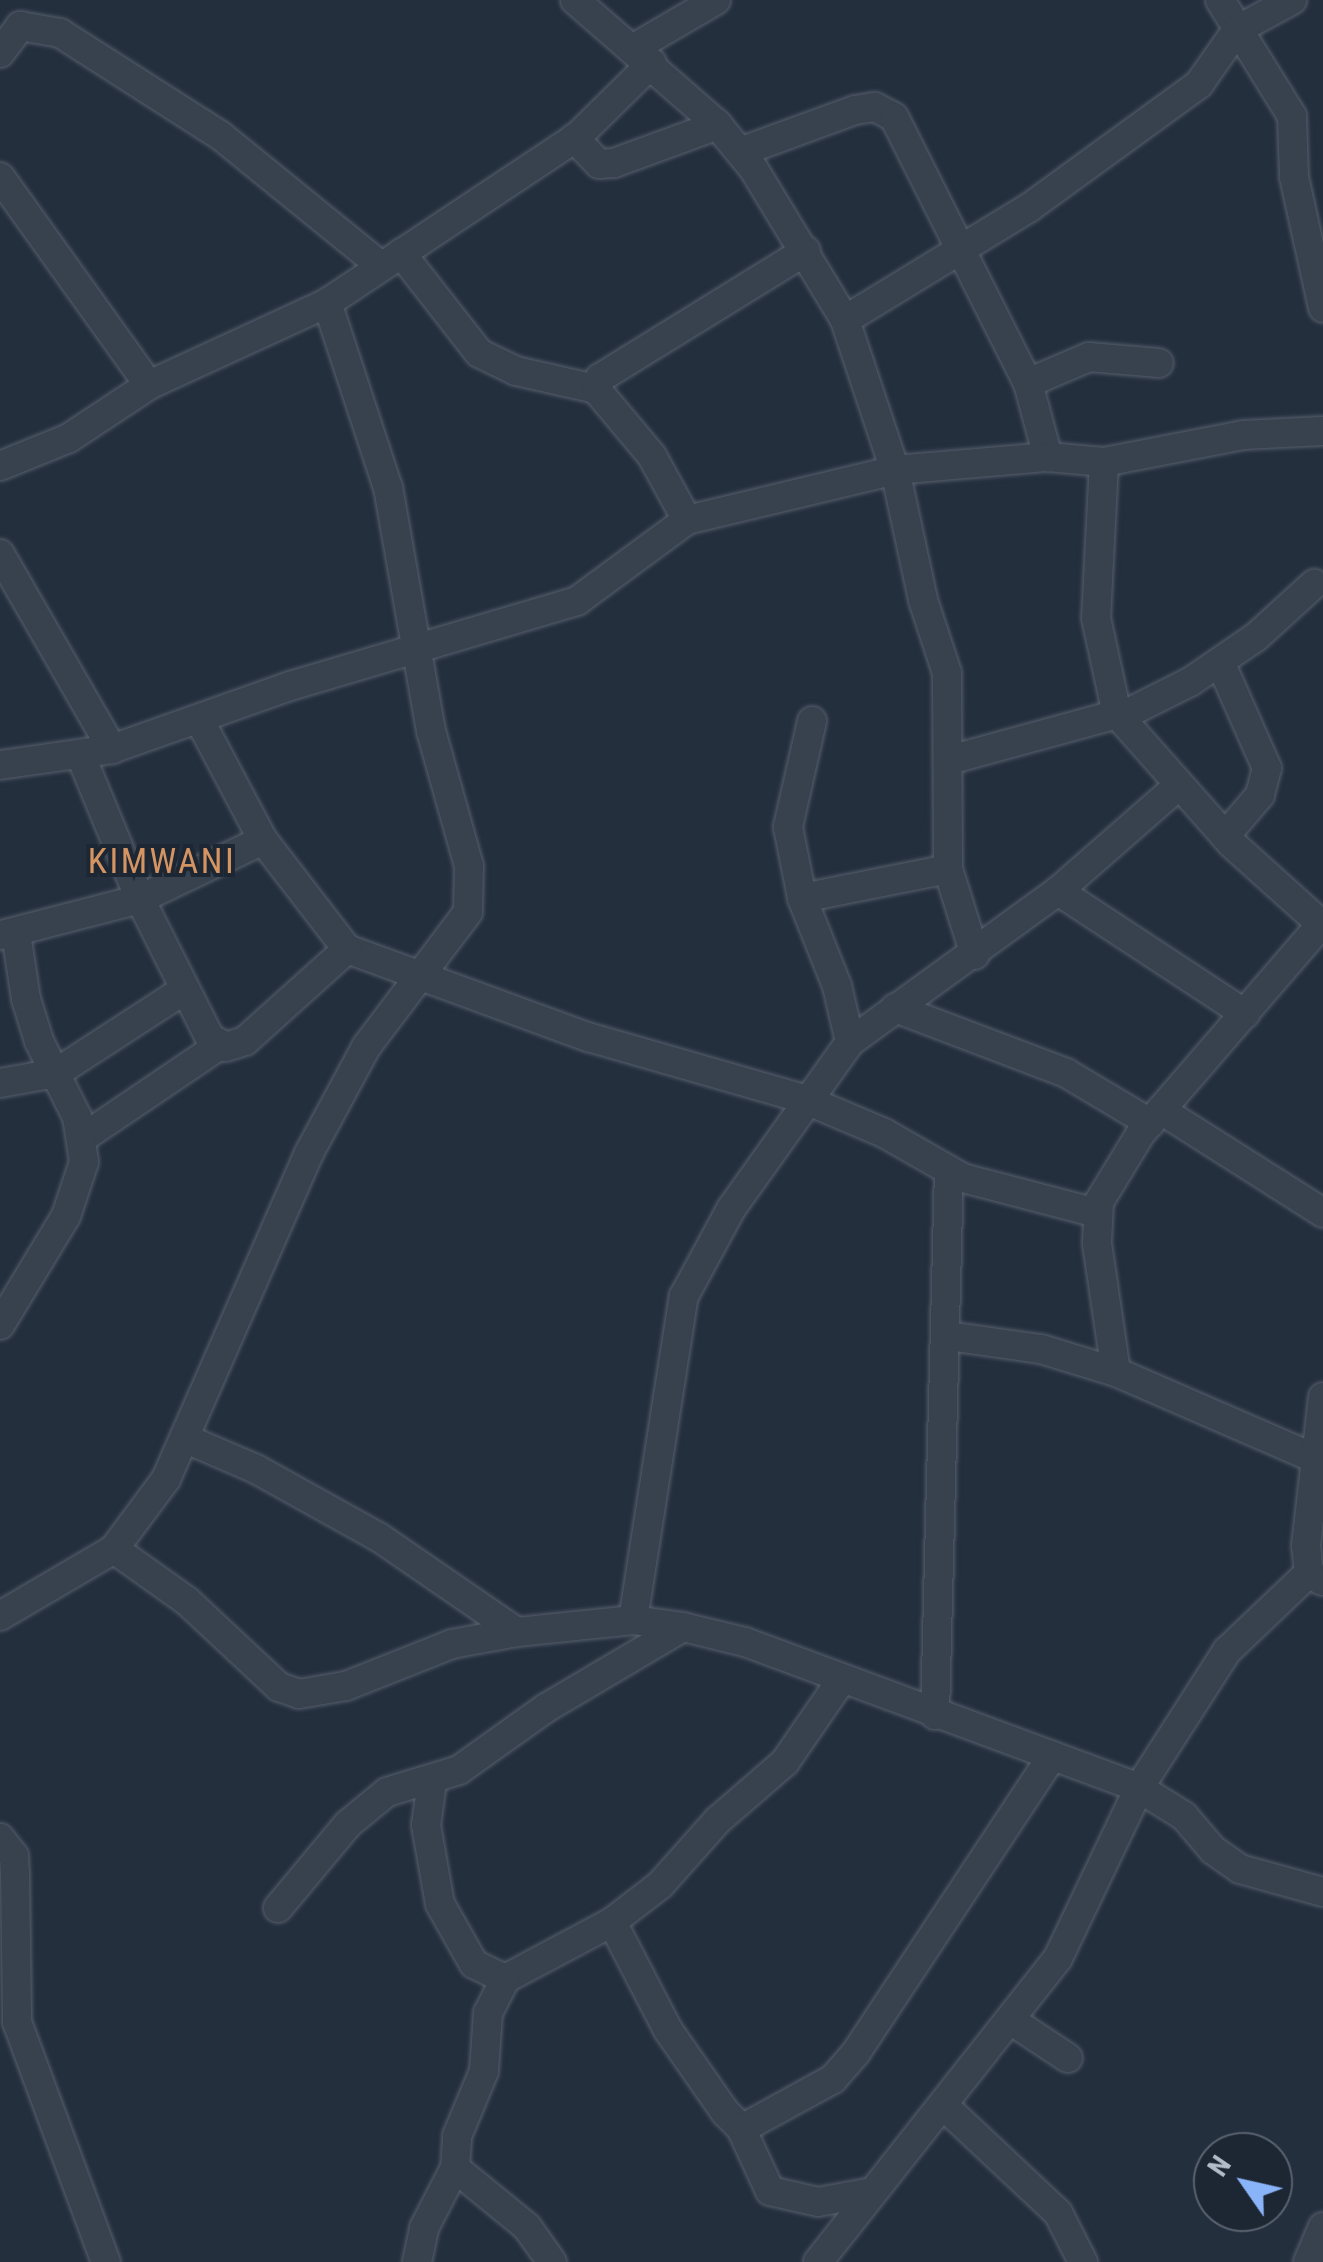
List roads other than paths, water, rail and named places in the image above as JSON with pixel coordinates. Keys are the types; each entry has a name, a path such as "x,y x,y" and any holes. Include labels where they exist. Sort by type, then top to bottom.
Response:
{"street":[{"path":"575,0 643,55 718,125 806,251 845,320 895,470 922,600 947,672 948,869 974,955"},
{"path":"0,466 68,438 149,384 327,303 574,138 643,55 716,0"},
{"path":"1220,0 1292,116 1294,177 1323,308"},
{"path":"845,320 960,249 1191,91 1236,30 1292,0"},
{"path":"0,53 20,26 60,33 221,136 391,260 479,353 516,371 596,390 652,456 687,520"},
{"path":"740,152 876,107 894,117 1028,383 1048,457"},
{"path":"574,138 599,164 614,163 718,125"},
{"path":"0,178 149,384"},
{"path":"596,390 609,368 806,251"},
{"path":"0,1616 114,1548 166,1480 309,1153 387,1011 468,912 469,866 431,731 422,652 372,424 327,303"},
{"path":"1028,383 1090,356 1159,363"},
{"path":"0,765 112,748 200,721 290,686 422,652 577,601 687,520 895,470 1048,457 1104,462 1243,435 1323,430"},
{"path":"1104,462 1096,618 1119,716 1226,836 1322,923 1155,1117 1096,1213 1116,1372"},
{"path":"0,554 112,748"},
{"path":"949,760 1119,716 1220,662 1314,584"},
{"path":"1220,662 1267,768 1260,795 1226,836"},
{"path":"200,721 263,840 347,949 588,1037 804,1099 884,1133 949,1171 1046,1205 1096,1213"},
{"path":"812,721 788,827 802,898 837,986 850,1042"},
{"path":"80,754 140,899 184,990 220,1044"},
{"path":"633,1620 684,1296 702,1256 804,1099 850,1042 1058,890 1178,785"},
{"path":"0,1325 66,1216 80,1181 84,1137 26,999 8,934 140,899 263,840"},
{"path":"802,898 948,869"},
{"path":"1058,890 1244,1014"},
{"path":"84,1137 220,1044 244,1041 347,949"},
{"path":"0,1083 56,1073 184,990"},
{"path":"896,1008 1066,1073 1155,1117 1323,1212"},
{"path":"936,1714 949,1171"},
{"path":"948,1336 1041,1349 1116,1372 1314,1458"},
{"path":"818,2262 867,2193 1012,2021 1066,1943 1139,1788 1227,1651 1316,1578 1314,1458 1323,1397"},
{"path":"184,1438 256,1469 380,1538 517,1632"},
{"path":"114,1548 186,1601 279,1687 298,1694 333,1690 452,1644 517,1632 633,1620 683,1627 745,1642 840,1682 1139,1788 1184,1816 1212,1850 1240,1869 1323,1892"},
{"path":"278,1908 356,1817 387,1792 432,1782 683,1627"},
{"path":"417,2262 424,2228 456,2168 458,2136 484,2070 488,2013 505,1979 612,1922 660,1885 718,1820 785,1762 840,1682"},
{"path":"741,2128 808,2096 855,2054 1052,1756"},
{"path":"432,1782 426,1824 440,1904 474,1964 505,1979"},
{"path":"0,1838 14,1856 15,1873 8,2026 106,2262"},
{"path":"612,1922 668,2030 741,2128 770,2191 818,2202 867,2193"},
{"path":"1012,2021 1068,2058"},
{"path":"943,2105 1058,2213 1083,2262"},
{"path":"456,2168 527,2227 552,2262"},
{"path":"1308,2262 1323,2227"}],"district":[{"name":"KIMWANI","path":"162,862"}]}
